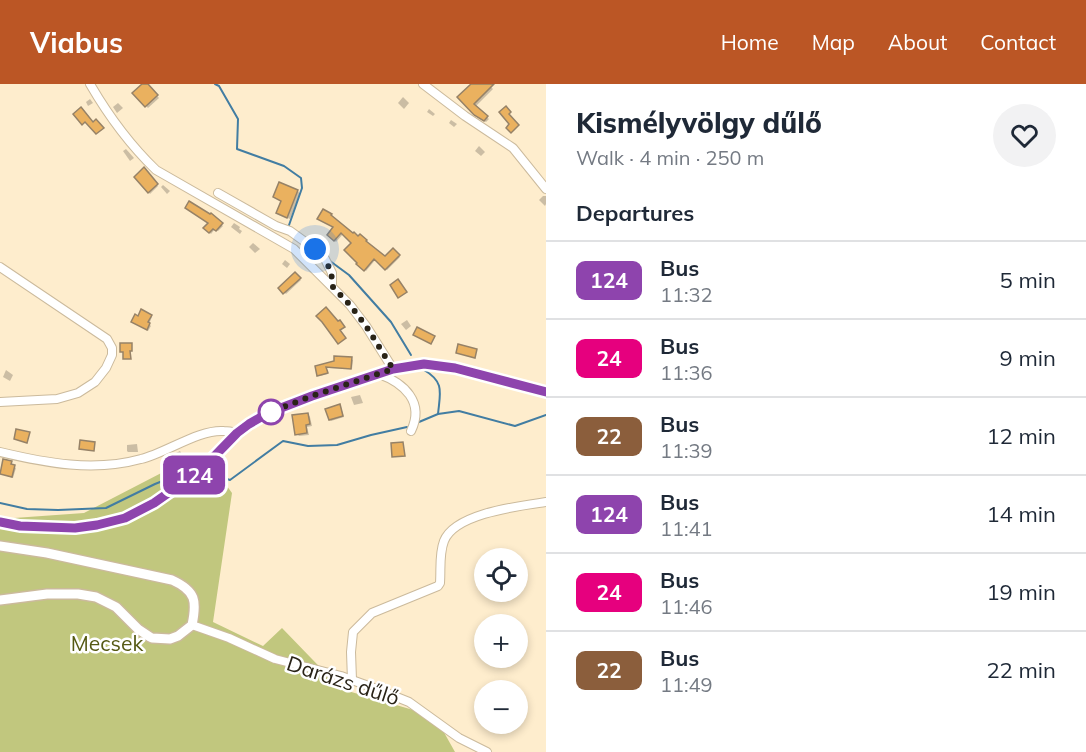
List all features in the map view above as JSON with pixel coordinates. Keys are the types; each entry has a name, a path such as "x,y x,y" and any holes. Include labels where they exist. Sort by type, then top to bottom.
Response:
{"main road":[{"path":"0,522 20,526 75,528 125,518 154,503 201,470 237,433 268,413 393,369 424,364 455,368 546,392"},
{"path":"0,546 172,580 189,591 195,603 192,625 170,639 150,637 138,629 116,607 96,597 78,594 47,594 0,600"}],"street":[{"path":"90,84 99,101 118,126 143,158 156,170 294,249 350,305 393,369"},
{"path":"423,84 513,148 546,189"},
{"path":"218,193 276,226 290,231 315,249 325,259 332,273 332,286"},
{"path":"0,267 107,339 112,348 112,355 106,368 95,382 78,393 57,399 0,402"},
{"path":"379,374 410,393 414,405 415,423 411,430"},
{"path":"0,452 70,465 120,464 167,450 211,431 224,430 237,433"},
{"path":"352,680 353,632 372,613 438,586 440,583 440,554 445,538 451,531 475,516 546,502"},
{"name":"Darázs dűlő","path":"192,625 219,634 275,659 352,680 409,702 459,738 487,752"}],"green space":[{"name":"Mecsek","path":"169,469 216,471 232,493 213,622 263,646 282,628 341,689 427,714 437,720 455,752 0,752 0,519 84,513"}],"building":[{"path":"142,84 148,84 158,95 145,107 132,93"},
{"path":"471,84 494,84 474,104 488,116 484,121 474,115 457,97"},
{"path":"506,106 511,112 509,114 519,125 511,133 506,128 509,124 499,112"},
{"path":"81,107 93,122 96,119 104,128 96,134 85,122 82,125 73,114"},
{"path":"144,167 158,184 148,193 134,177"},
{"path":"279,182 298,190 287,218 276,213 281,201 273,197"},
{"path":"189,201 211,213 223,223 216,231 213,229 209,233 203,228 208,223 185,208"},
{"path":"323,209 353,233 358,236 360,234 385,256 393,248 400,255 385,270 374,259 364,271 344,250 351,243 341,233 334,241 327,235 333,227 317,219"},
{"path":"295,272 301,278 283,294 278,288"},
{"path":"398,279 407,292 398,298 390,285"},
{"path":"326,307 345,327 340,330 346,338 338,344 316,316"},
{"path":"141,309 152,315 147,330 131,322 135,314 138,316"},
{"path":"417,327 435,336 431,344 413,335"},
{"path":"120,343 132,343 131,359 123,359"},
{"path":"458,344 477,349 475,358 456,353"},
{"path":"334,356 352,357 351,369 326,367 328,373 317,376 315,366 334,361"},
{"path":"340,404 343,416 329,420 325,409"},
{"path":"308,413 310,424 306,425 307,433 295,435 292,415"},
{"path":"16,429 30,432 27,443 14,439"},
{"path":"80,440 95,442 94,451 79,449"},
{"path":"403,442 405,456 392,457 391,443"},
{"path":"3,459 12,461 11,464 15,465 12,477 0,474"}],"waterway":[{"path":"215,84 219,86 238,119 237,149 284,166 301,178 302,188 288,228"},
{"path":"330,261 349,275 391,322 411,355"},
{"path":"424,370 431,374 440,389 438,414"},
{"path":"419,422 438,414 459,411 515,426 546,415"},
{"path":"210,473 230,480 283,441 308,446 337,445 407,427"},
{"path":"0,503 27,509 106,508 184,471"}],"bus line":[{"name":"124","path":"0,522 20,526 75,528 125,518 154,503 201,470 237,433 268,413 393,369 424,364 455,368 546,392"}],"route":[{"path":"271,412 268,413 393,369 366,326 332,286 332,273 325,259 315,249"}]}
